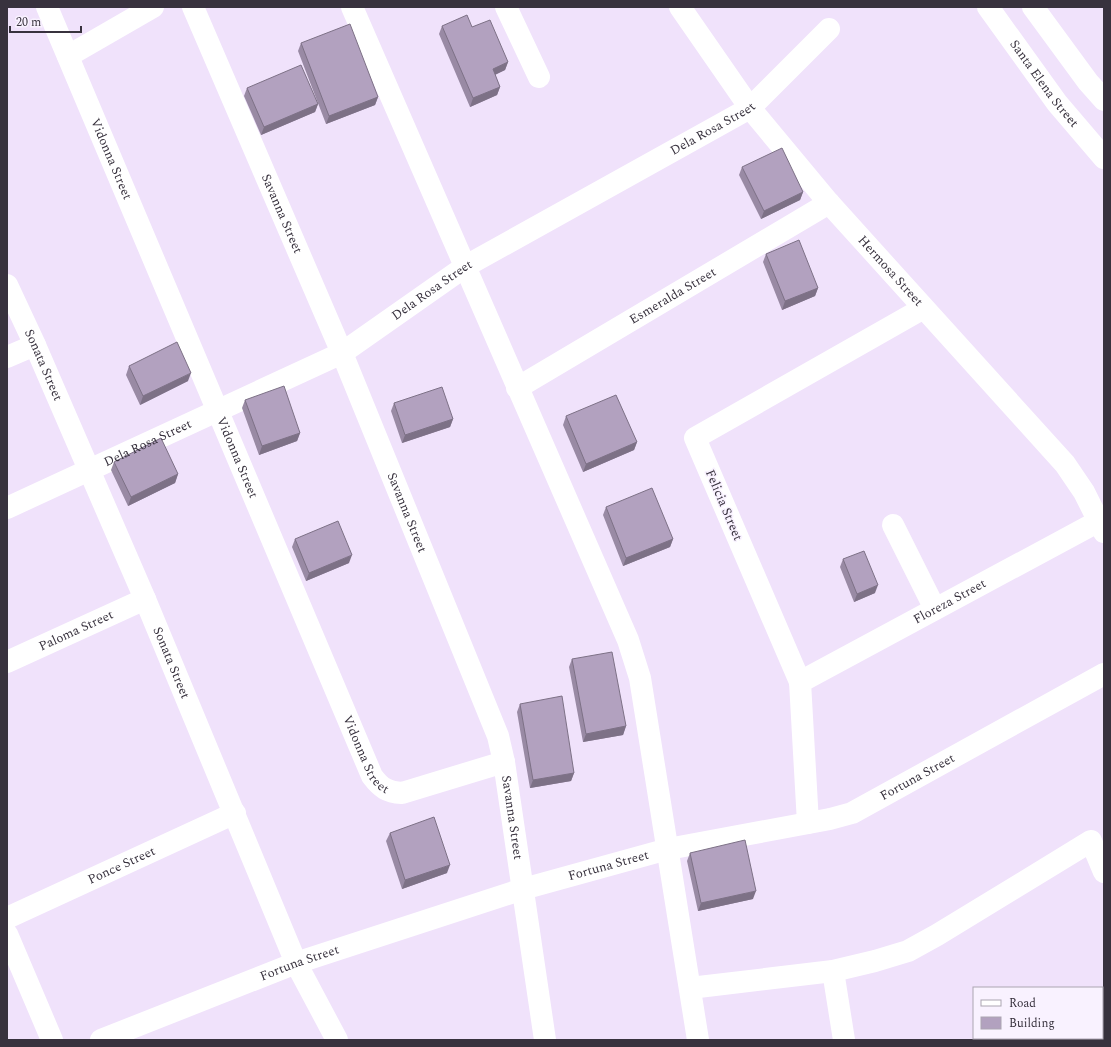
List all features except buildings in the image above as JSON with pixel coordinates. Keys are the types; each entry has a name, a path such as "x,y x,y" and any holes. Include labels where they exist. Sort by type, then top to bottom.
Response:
{"street":[{"name":"Vidonna Street","path":"47,7 372,776 381,788 390,792 402,793 504,762"},
{"path":"68,56 153,7"},
{"name":"Savanna Street","path":"193,7 342,353 498,736 504,762 545,1040"},
{"path":"352,7 628,640 640,678 698,1040"},
{"path":"506,7 539,77"},
{"name":"Hermosa Street","path":"680,7 750,108 829,203 922,309 1065,464 1084,492 1102,526"},
{"name":"Santa Elena Street","path":"988,7 1057,103 1104,158"},
{"path":"1033,7 1088,82 1104,100"},
{"name":"Dela Rosa Street","path":"7,508 89,472 342,353 466,266 750,108 829,29"},
{"name":"Esmeralda Street","path":"517,388 829,203"},
{"name":"Sonata Street","path":"7,285 35,345 145,599 296,963 337,1040"},
{"name":"Felicia Street","path":"808,823 800,682 696,438 922,309"},
{"path":"7,357 35,345"},
{"path":"893,525 935,609"},
{"name":"Floreza Street","path":"800,682 935,609 1102,526"},
{"name":"Paloma Street","path":"7,662 145,599"},
{"name":"Fortuna Street","path":"101,1040 296,963 523,889 668,849 808,823 852,813 1104,674"},
{"name":"Ponce Street","path":"7,918 235,813"},
{"path":"690,988 833,971 908,951 1091,842 1104,872"},
{"path":"7,934 52,1040"},
{"path":"833,971 844,1040"}]}
